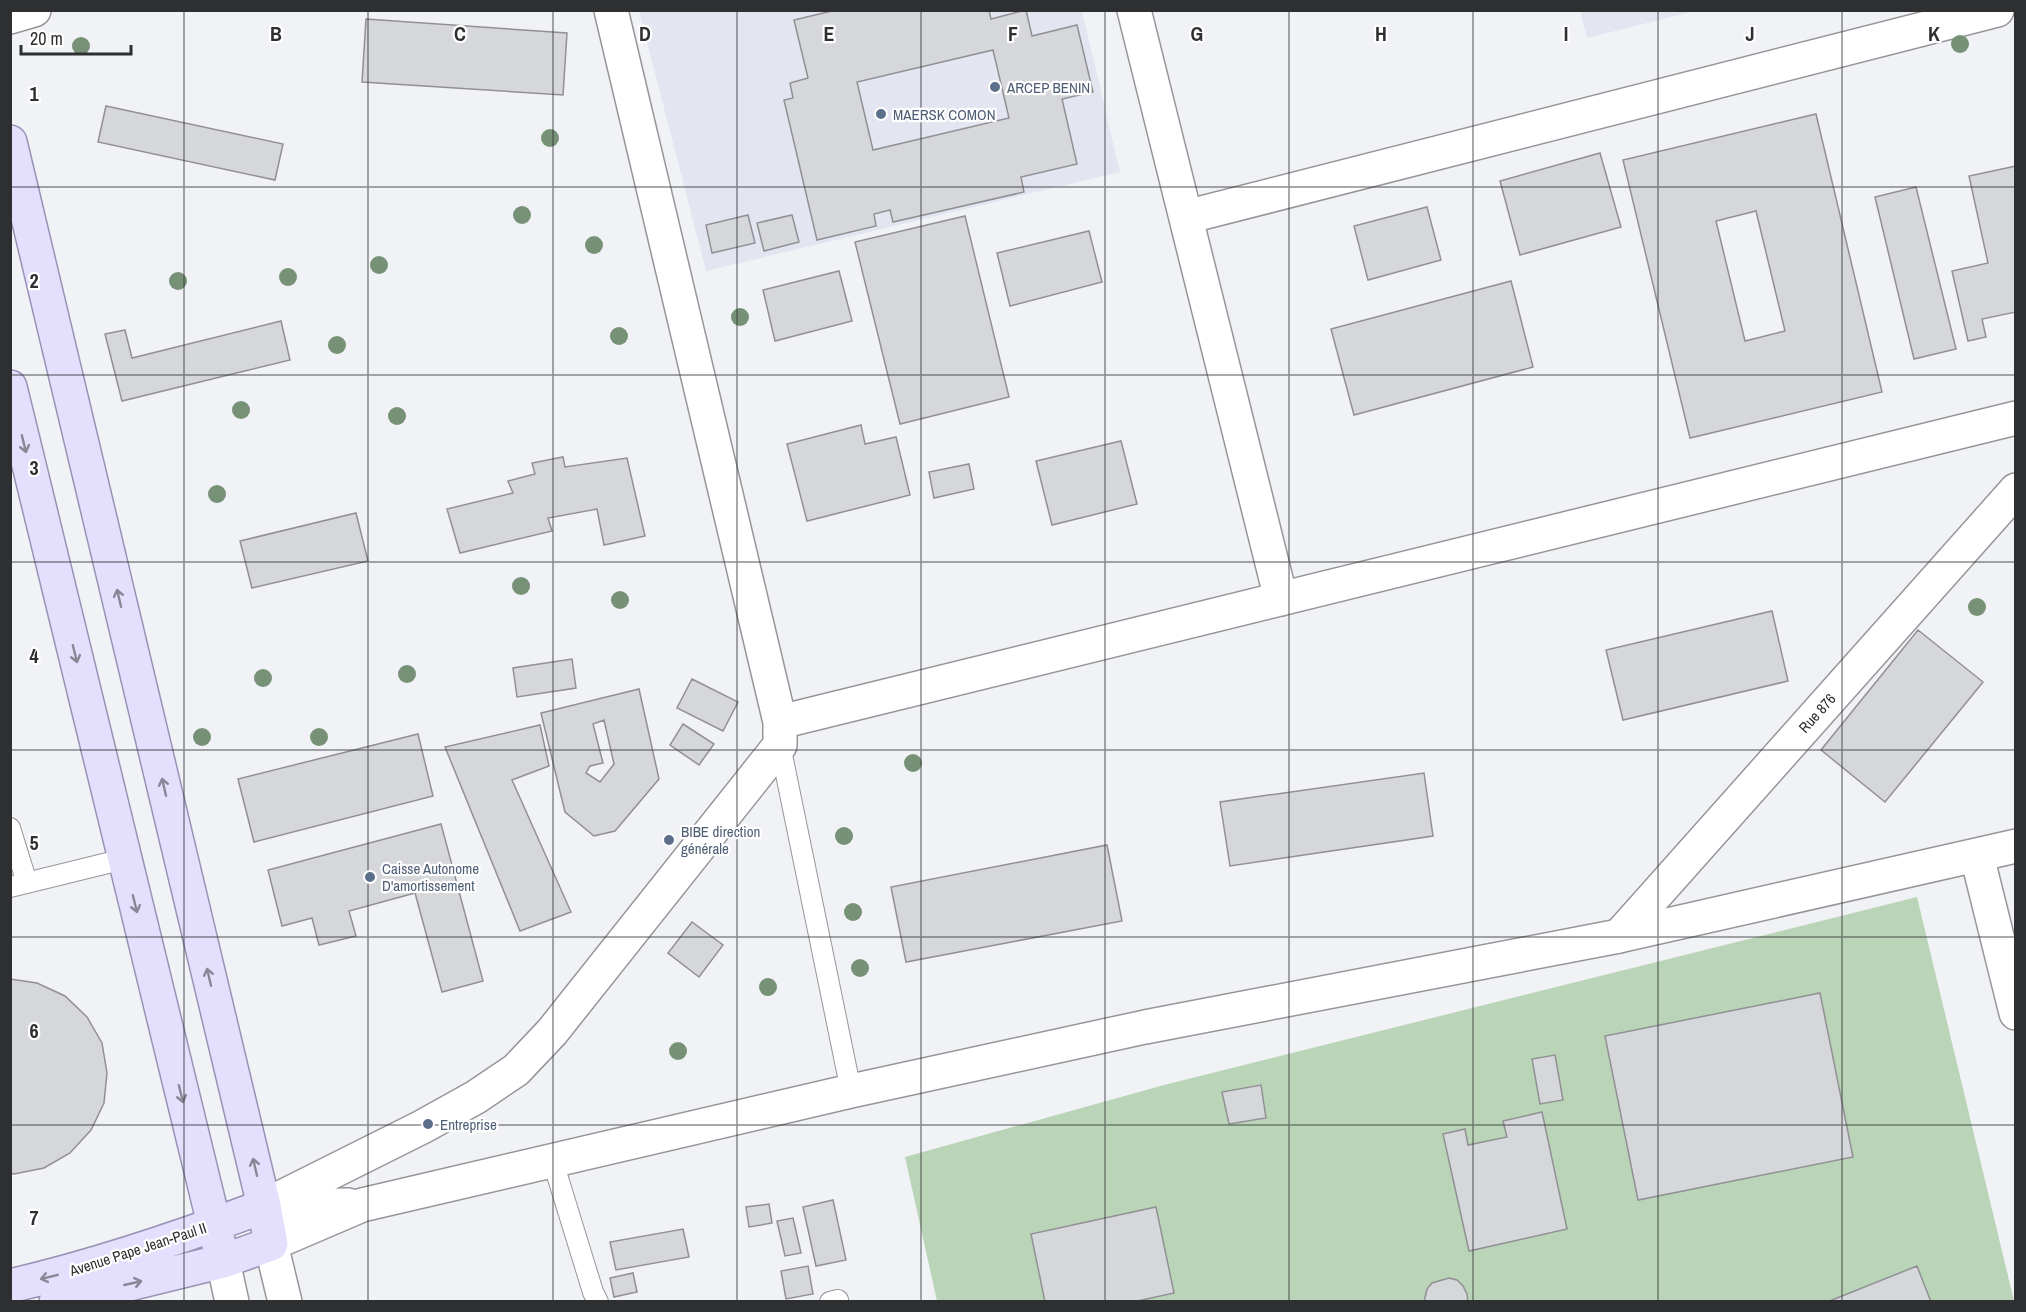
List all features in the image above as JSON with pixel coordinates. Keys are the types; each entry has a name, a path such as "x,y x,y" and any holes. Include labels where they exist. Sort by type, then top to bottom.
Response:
{"main road":[{"path":"10,142 272,1244"},
{"path":"10,387 223,1262"},
{"name":"Avenue Pape Jean-Paul II","path":"10,1286 53,1276 213,1225 264,1206"},
{"name":"Avenue Pape Jean-Paul II","path":"56,1302 223,1262 272,1244"}],"street":[{"path":"10,17 34,10"},
{"path":"611,10 780,734"},
{"path":"1134,10 1281,599"},
{"path":"1186,218 1997,10"},
{"path":"264,1206 422,1127 476,1097 516,1070 552,1032 780,734 1281,599 2016,418"},
{"name":"Rue 876","path":"1619,936 2016,490"},
{"path":"285,1302 272,1244 362,1205 851,1091 1145,1027 1619,936 2016,846"},
{"path":"1977,856 2016,1013"},
{"path":"264,1206 362,1205"},
{"path":"223,1262 232,1302"}],"lane":[{"path":"780,734 851,1091"},
{"path":"10,828 19,885 124,859"},
{"path":"553,1162 598,1302"}],"shaded area":[{"path":"1580,10 1695,11 1587,38"},
{"path":"639,11 1082,11 1120,172 706,271"}],"green space":[{"path":"1917,897 2014,1301 937,1301 905,1157 1164,1085"}],"building":[{"path":"836,10 989,10 991,19 1026,10 1032,36 1077,25 1093,92 1062,99 1077,164 1021,177 1024,192 893,222 890,210 874,214 876,226 817,240 784,100 793,98 790,83 808,78 794,20"},
{"path":"366,19 567,33 563,95 362,82"},
{"path":"993,50 1009,118 873,150 857,82"},
{"path":"106,106 283,144 275,180 98,142"},
{"path":"1816,114 1882,392 1690,438 1623,160","holes":["1756,211 1785,331 1745,341 1716,221"]},
{"path":"1600,153 1621,227 1520,255 1500,181"},
{"path":"2016,166 2016,312 1982,319 1986,337 1968,341 1952,271 1988,263 1969,176"},
{"path":"1916,187 1956,349 1914,359 1875,197"},
{"path":"1427,207 1441,260 1368,280 1354,226"},
{"path":"748,215 755,243 712,253 706,225"},
{"path":"792,215 799,242 764,251 757,223"},
{"path":"965,216 1009,397 900,424 855,242"},
{"path":"1089,231 1102,282 1010,306 997,253"},
{"path":"839,271 852,321 775,341 763,290"},
{"path":"1511,281 1533,367 1354,415 1331,329"},
{"path":"281,321 290,360 122,401 105,334 125,330 132,358"},
{"path":"861,425 865,444 896,437 910,495 807,521 787,444"},
{"path":"1121,441 1137,504 1052,525 1036,461"},
{"path":"563,457 565,467 627,458 645,536 604,545 597,509 548,518 552,531 460,553 447,509 513,493 508,481 535,474 532,463"},
{"path":"969,464 974,489 934,498 929,472"},
{"path":"356,513 368,561 252,588 240,541"},
{"path":"1772,611 1788,681 1623,720 1606,650"},
{"path":"1918,630 1983,682 1885,802 1821,750"},
{"path":"572,659 576,688 517,697 513,668"},
{"path":"692,679 738,702 723,731 677,708"},
{"path":"639,689 659,779 615,831 594,836 565,812 541,713","holes":["604,720 614,764 600,782 586,773 590,766 603,763 593,724"]},
{"path":"683,724 714,744 699,765 670,745"},
{"path":"540,725 549,766 512,780 571,912 520,931 445,747"},
{"path":"418,734 433,796 254,842 238,779"},
{"path":"1424,773 1433,836 1230,866 1220,802"},
{"path":"441,824 483,981 442,992 415,893 349,911 356,936 319,945 312,918 282,926 268,870"},
{"path":"1107,845 1122,921 906,962 891,887"},
{"path":"692,922 723,945 699,977 668,953"},
{"path":"10,979 37,983 65,996 87,1017 102,1043 107,1073 104,1103 91,1130 70,1153 44,1168 14,1174 10,1173"},
{"path":"1820,993 1853,1157 1638,1200 1605,1036"},
{"path":"1555,1055 1563,1100 1540,1104 1532,1059"},
{"path":"1261,1085 1266,1118 1229,1124 1222,1092"},
{"path":"1542,1112 1567,1229 1469,1251 1443,1134 1465,1129 1468,1145 1507,1137 1503,1121"},
{"path":"833,1200 846,1260 816,1266 803,1207"},
{"path":"769,1204 772,1223 749,1227 746,1207"},
{"path":"1156,1207 1174,1293 1133,1302 1045,1302 1031,1234"},
{"path":"793,1218 801,1253 785,1256 777,1221"},
{"path":"683,1229 689,1257 616,1270 610,1242"},
{"path":"808,1266 813,1294 786,1299 781,1271"},
{"path":"1917,1266 1931,1302 1827,1302"},
{"path":"633,1273 637,1292 614,1297 610,1278"},
{"path":"1449,1278 1457,1280 1463,1286 1468,1302 1424,1302 1427,1289 1432,1283"}],"place":[{"name":"ARCEP BENIN","path":"995,87"},
{"name":"MAERSK COMON","path":"881,114"},
{"name":"BIBE direction générale","path":"669,840"},
{"name":"Caisse Autonome D'amortissement","path":"370,877"},
{"name":"Entreprise","path":"428,1124"}]}
